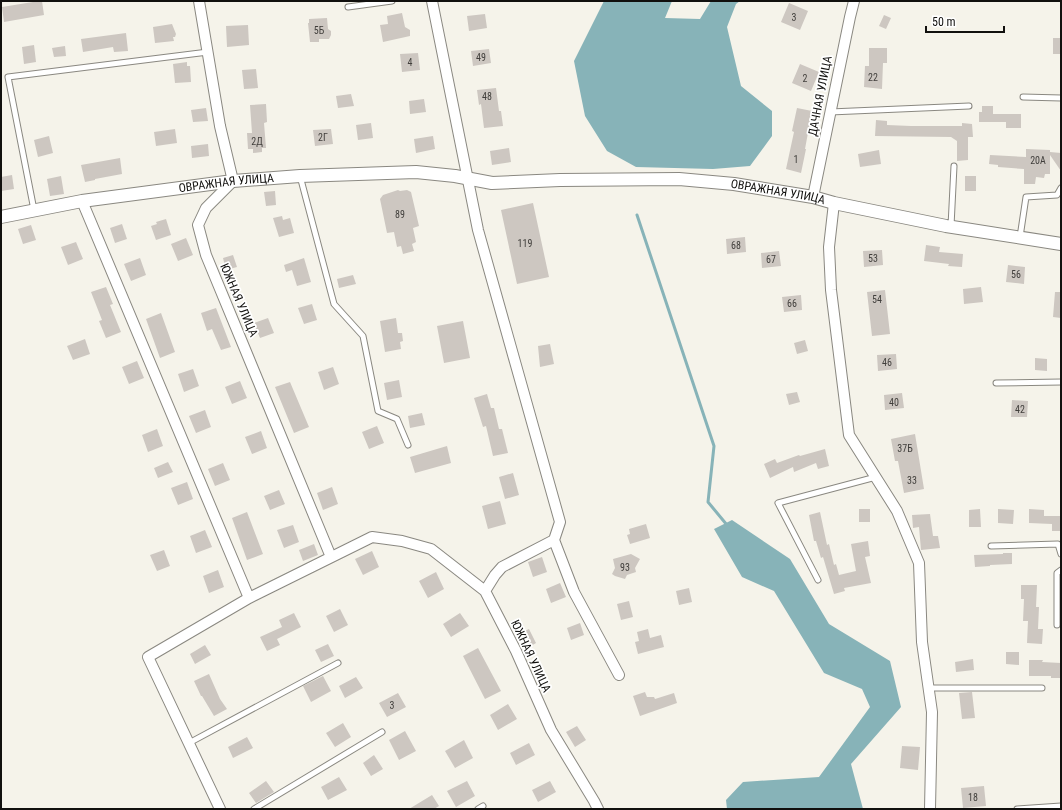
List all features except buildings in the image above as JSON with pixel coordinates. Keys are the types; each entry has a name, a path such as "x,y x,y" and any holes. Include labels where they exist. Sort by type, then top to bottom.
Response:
{"street":[{"path":"199,1 220,126 233,181"},
{"path":"432,1 478,230 560,522 554,540 574,592 619,676"},
{"name":"ДАЧНАЯ УЛИЦА","path":"813,197 854,1"},
{"name":"ОВРАЖНАЯ УЛИЦА","path":"1,217 82,201 233,181 300,176 416,172 455,176 492,183 567,179 679,179 734,184 813,197 834,203 951,227 1061,244"},
{"name":"ЮЖНАЯ УЛИЦА","path":"233,181 206,208 198,225 206,255 332,557"},
{"path":"82,201 249,598"},
{"path":"834,203 829,247 831,290 849,435 897,511 919,562 922,642 932,712 930,809"},
{"path":"220,809 148,657 249,598 372,537 402,541 431,549 485,591 502,567 554,540"},
{"name":"ЮЖНАЯ УЛИЦА","path":"485,591 516,651 551,730 598,809"}],"lane":[{"path":"348,7 392,1"},
{"path":"34,210 8,77 208,52"},
{"path":"1023,97 1061,98"},
{"path":"830,112 969,106"},
{"path":"951,227 954,166"},
{"path":"300,176 334,304 363,336 378,411 397,419 408,445"},
{"path":"1020,237 1026,197 1057,195 1061,188"},
{"path":"996,383 1061,382"},
{"path":"818,580 778,503 876,477"},
{"path":"991,546 1060,544 1061,554"},
{"path":"1057,625 1058,573 1061,570"},
{"path":"189,743 338,663"},
{"path":"928,688 1042,688"},
{"path":"254,809 382,732"},
{"path":"1017,809 1061,806"}],"water":[{"path":"604,1 672,1 665,18 700,19 711,1 740,1 736,4 727,27 741,86 772,111 772,136 750,166 713,169 636,167 607,151 585,116 574,61"},
{"path":"732,520 790,559 829,624 890,661 901,707 851,764 863,809 727,809 726,800 743,782 819,777 870,707 862,689 824,673 774,591 742,577 714,529"}],"waterway":[{"path":"637,215 714,446 708,502 727,525"}]}
